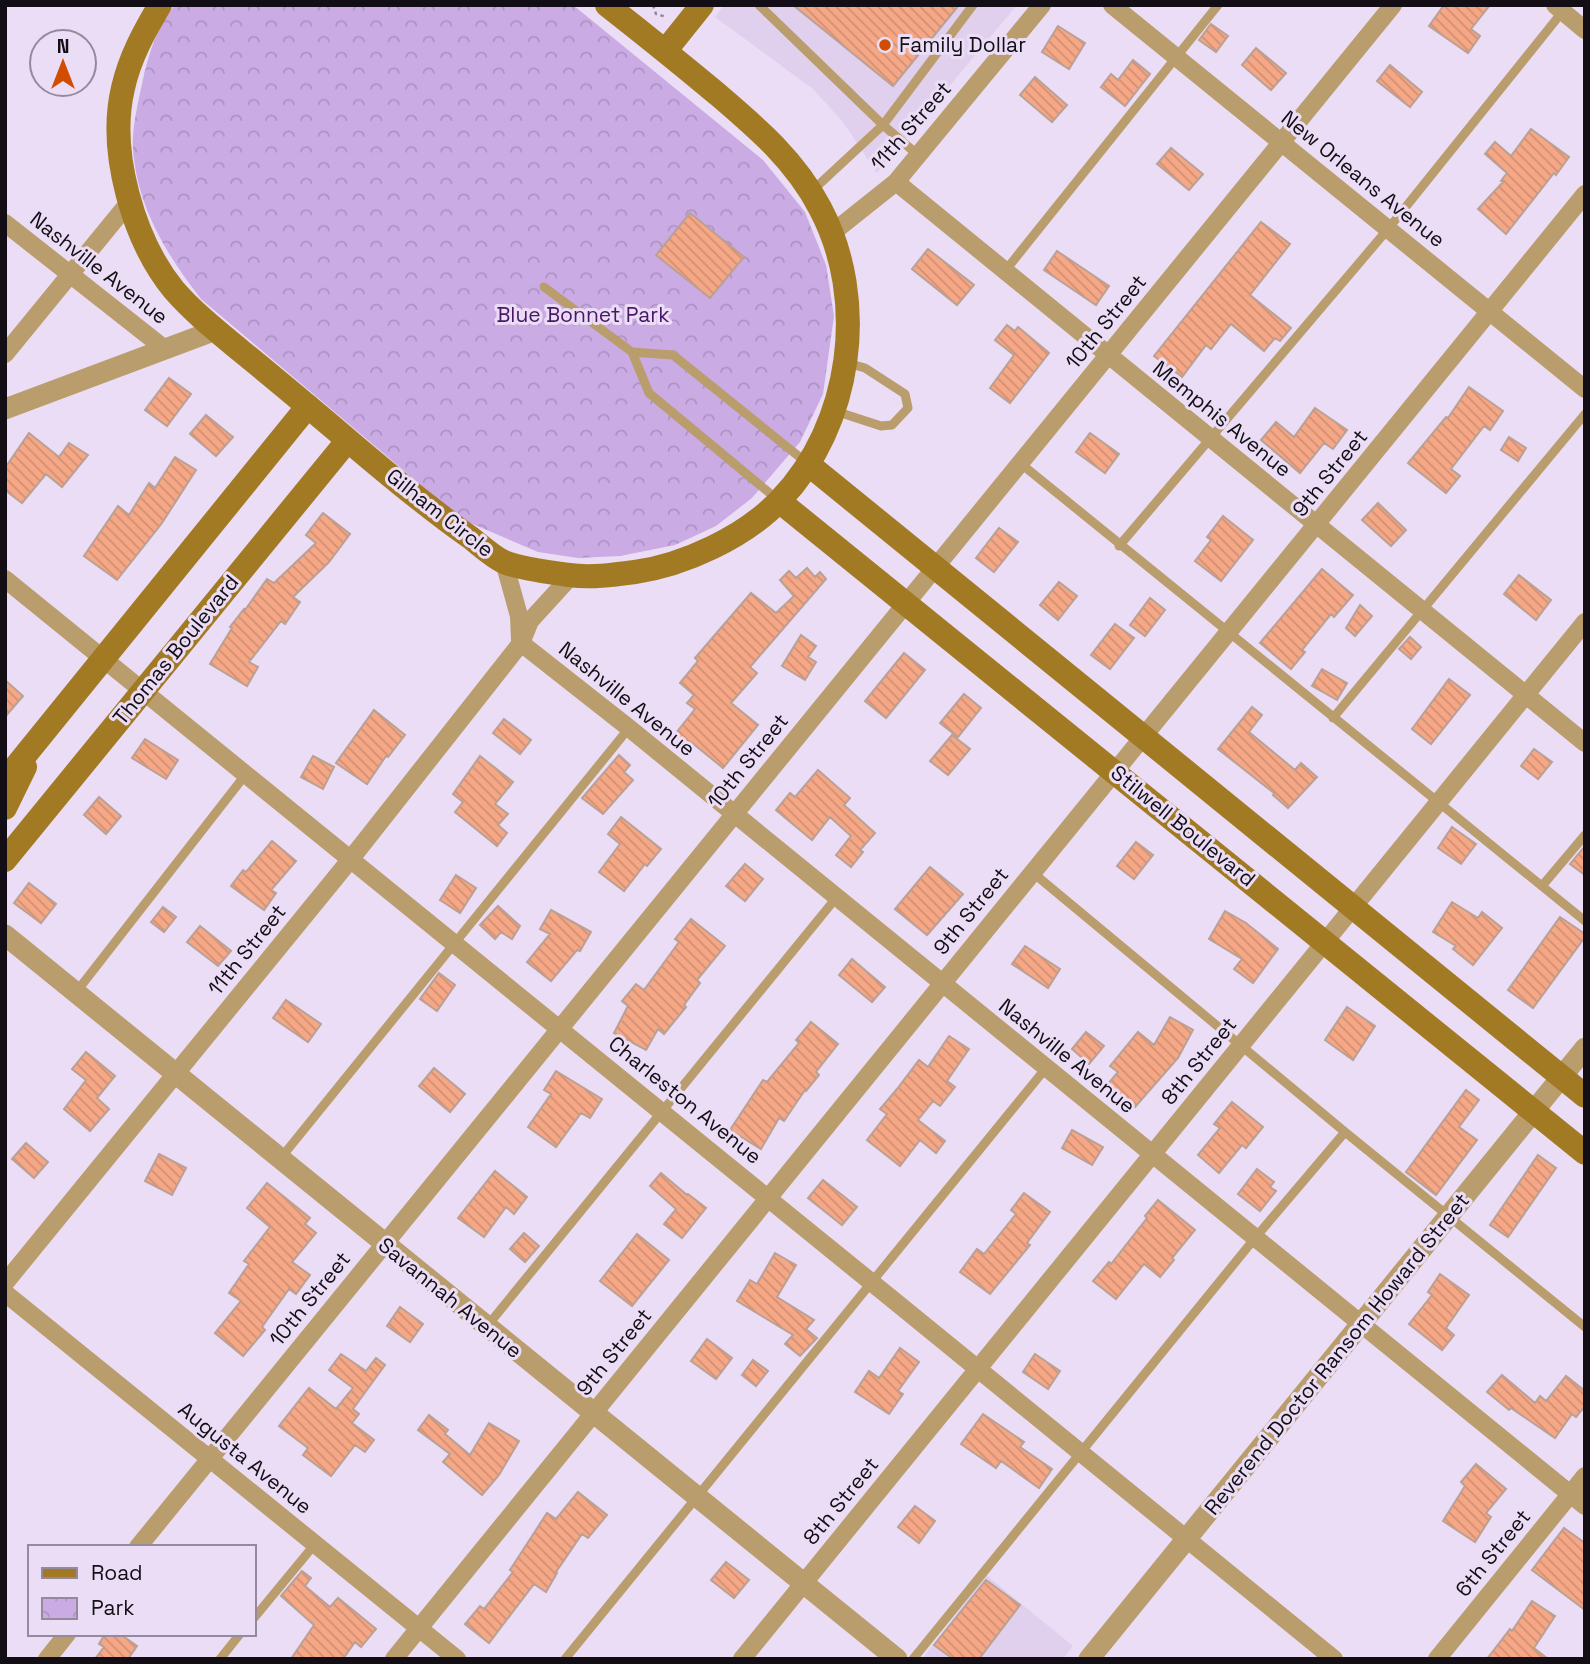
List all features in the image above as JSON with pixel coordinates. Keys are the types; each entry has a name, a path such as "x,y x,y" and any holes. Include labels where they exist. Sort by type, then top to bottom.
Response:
{"main road":[{"name":"Gilham Circle","path":"160,5 137,43 123,90 119,125 121,160 139,232 175,291 216,330 453,526 505,562 572,575 613,575 692,558 737,534 779,501 808,464 826,431 841,388 849,326 846,297 832,233 810,192 784,154 766,135 622,10"},
{"path":"666,50 702,5"},
{"path":"5,780 308,406"},
{"name":"Thomas Boulevard","path":"5,860 348,440"},
{"name":"Stilwell Boulevard","path":"808,464 1585,1096"},
{"name":"Stilwell Boulevard","path":"779,501 1585,1153"},
{"path":"5,808 20,781 35,744"}],"street":[{"name":"11th Street","path":"832,233 895,182 1042,5"},
{"name":"New Orleans Avenue","path":"1112,5 1585,389"},
{"name":"10th Street","path":"140,1545 1392,5"},
{"path":"1562,7 1585,30"},
{"name":"Memphis Avenue","path":"895,182 1585,743"},
{"name":"9th Street","path":"394,1659 1585,194"},
{"path":"5,354 131,200"},
{"name":"Nashville Avenue","path":"5,223 165,349"},
{"path":"5,409 216,330"},
{"path":"505,562 519,616 521,643"},
{"name":"11th Street","path":"5,1283 350,860 521,643 530,621 572,575"},
{"name":"Charleston Avenue","path":"5,579 1334,1659"},
{"name":"8th Street","path":"742,1659 1585,622"},
{"name":"Nashville Avenue","path":"521,643 1585,1506"},
{"name":"Savannah Avenue","path":"5,934 897,1659"},
{"name":"Reverend Doctor Ransom Howard Street","path":"1089,1659 1585,1048"},
{"name":"Augusta Avenue","path":"5,1293 457,1659"},
{"name":"6th Street","path":"1437,1659 1585,1476"},
{"path":"47,1659 65,1636"}],"lane":[{"path":"759,5 883,125 918,155"},
{"path":"810,192 883,125 973,5"},
{"path":"1005,271 1218,5"},
{"path":"1119,545 1388,229 1562,7"},
{"path":"544,287 632,352 649,393 779,501"},
{"path":"632,352 673,355 808,464"},
{"path":"833,411 881,426 892,425 908,408 905,394 865,368 845,362"},
{"path":"1333,718 1585,414"},
{"path":"1020,463 1585,921"},
{"path":"280,1159 628,728"},
{"path":"76,992 246,774"},
{"path":"1542,886 1585,835"},
{"path":"1032,871 1240,1046 1585,1327"},
{"path":"486,1327 836,898"},
{"path":"565,1659 1046,1068"},
{"path":"913,1659 1255,1238 1345,1132"},
{"path":"256,1616 314,1544"},
{"path":"220,1659 238,1636"}],"path":[{"path":"653,5 656,14 663,17 674,15"}],"shaded area":[{"path":"724,5 1017,5 877,173 843,122 813,89 715,17"},
{"path":"986,1575 1073,1646 1063,1659 922,1659"}],"green space":[{"name":"Blue Bonnet Park","path":"175,5 573,5 763,160 805,212 826,265 834,316 823,394 800,442 752,498 716,526 675,545 620,556 578,558 538,552 461,519 201,299 167,251 142,197 133,150 133,131 150,53 163,23"}],"building":[{"name":"Family Dollar","path":"793,5 959,5 893,86"},
{"path":"1444,5 1490,5 1471,29 1480,36 1468,53 1429,26"},
{"path":"1211,24 1228,36 1216,52 1199,40"},
{"path":"1058,26 1085,43 1069,69 1042,52"},
{"path":"1256,48 1286,73 1271,90 1242,65"},
{"path":"1133,60 1150,74 1125,106 1101,87 1111,74 1118,80"},
{"path":"1390,65 1422,92 1410,107 1377,81"},
{"path":"1035,77 1067,105 1052,122 1020,95"},
{"path":"1531,129 1569,157 1506,234 1478,209 1503,182 1501,181 1507,173 1485,154 1495,142 1511,156"},
{"path":"1171,148 1203,174 1189,190 1157,164"},
{"path":"690,213 744,257 710,298 656,255"},
{"path":"1261,222 1290,244 1250,295 1291,328 1280,341 1275,338 1264,351 1231,324 1211,349 1206,345 1182,377 1154,356"},
{"path":"928,249 974,285 957,305 912,269"},
{"path":"1057,251 1109,286 1096,305 1044,270"},
{"path":"1007,325 1015,331 1018,327 1049,353 1010,403 990,388 1014,355 995,340"},
{"path":"169,378 191,394 167,426 145,410"},
{"path":"1469,387 1503,411 1490,430 1484,426 1451,469 1460,476 1446,493 1408,463 1446,417 1448,418"},
{"path":"1315,408 1347,430 1333,449 1324,443 1300,473 1261,440 1276,422 1294,437"},
{"path":"206,415 233,437 216,456 190,434"},
{"path":"29,433 59,457 69,443 88,455 62,487 46,474 22,503 5,490 5,468"},
{"path":"1090,433 1119,454 1105,473 1076,452"},
{"path":"1509,437 1526,448 1518,461 1501,450"},
{"path":"175,457 196,470 162,523 117,580 84,556 118,506 129,515 149,483 155,488"},
{"path":"1378,503 1406,530 1391,546 1362,520"},
{"path":"323,513 350,534 329,562 293,597 300,602 285,624 281,621 249,662 258,667 247,686 210,664 232,628 230,627 267,579 274,583 316,543 306,535"},
{"path":"1223,516 1253,540 1221,581 1195,561 1211,540 1207,537"},
{"path":"999,528 1018,542 994,572 976,558"},
{"path":"807,568 815,577 820,572 826,579 750,667 757,673 731,703 758,725 723,768 691,742 686,748 672,738 695,709 687,703 694,695 680,683 698,661 695,658 751,593 776,613 794,596 780,580 789,571 796,578"},
{"path":"1322,569 1353,595 1334,617 1331,614 1302,650 1305,652 1291,669 1260,643"},
{"path":"1519,575 1551,600 1536,620 1504,594"},
{"path":"1059,582 1077,596 1058,620 1040,605"},
{"path":"1150,598 1165,610 1145,636 1130,625"},
{"path":"1360,605 1372,616 1355,636 1346,628"},
{"path":"1115,624 1134,638 1110,669 1091,655"},
{"path":"801,635 816,646 808,657 816,662 805,680 782,666"},
{"path":"1410,637 1421,647 1411,659 1399,649"},
{"path":"904,653 925,670 886,718 865,701"},
{"path":"1322,669 1347,683 1337,700 1312,686"},
{"path":"1449,679 1470,695 1431,744 1412,729"},
{"path":"5,680 23,696 5,717"},
{"path":"964,694 981,708 958,737 940,723"},
{"path":"1252,707 1262,715 1249,732 1295,770 1301,763 1317,777 1288,808 1274,793 1218,749"},
{"path":"374,710 405,735 388,757 386,756 367,784 336,763"},
{"path":"504,719 531,740 520,754 493,733"},
{"path":"952,735 970,749 948,775 930,761"},
{"path":"145,739 178,760 166,779 132,758"},
{"path":"1534,749 1552,762 1538,779 1521,766"},
{"path":"619,755 630,765 624,772 633,780 603,814 582,798"},
{"path":"313,756 334,767 323,789 301,777"},
{"path":"480,756 513,782 495,804 508,814 498,825 507,833 497,846 455,812 463,802 453,794"},
{"path":"818,770 850,798 844,805 875,833 860,850 863,852 851,867 836,855 851,836 830,817 812,840 776,810 790,793 795,797"},
{"path":"99,797 121,816 106,834 84,815"},
{"path":"621,817 661,849 624,891 599,872 620,844 608,834"},
{"path":"1452,827 1476,844 1461,864 1438,848"},
{"path":"272,841 296,861 271,890 276,893 264,910 231,886"},
{"path":"1136,842 1153,855 1134,879 1117,866"},
{"path":"1585,846 1585,875 1570,864"},
{"path":"745,864 763,879 745,901 726,886"},
{"path":"930,867 963,894 927,935 895,909"},
{"path":"456,875 476,888 460,913 440,900"},
{"path":"29,883 56,904 41,923 14,903"},
{"path":"1452,902 1478,918 1482,912 1502,928 1473,965 1453,949 1456,946 1433,932"},
{"path":"498,906 520,926 512,939 501,932 495,939 480,925"},
{"path":"163,907 176,917 164,932 151,922"},
{"path":"551,910 591,932 580,951 577,950 551,981 527,962 550,934 540,929"},
{"path":"1225,911 1246,923 1278,949 1253,983 1234,969 1242,959 1209,939"},
{"path":"1560,917 1585,934 1585,937 1533,1008 1508,990"},
{"path":"691,919 725,946 697,980 700,983 684,1005 686,1007 664,1034 658,1029 646,1050 614,1033 628,1006 622,1001 636,984 644,990 679,942 675,939"},
{"path":"200,926 231,951 218,966 187,942"},
{"path":"1025,946 1060,969 1048,988 1012,964"},
{"path":"852,959 885,987 872,1002 839,975"},
{"path":"439,973 455,985 437,1011 420,999"},
{"path":"286,1000 321,1024 308,1042 273,1018"},
{"path":"1347,1007 1375,1026 1353,1060 1325,1040"},
{"path":"1170,1017 1193,1030 1178,1058 1135,1107 1108,1084 1118,1072 1110,1066 1138,1032 1154,1045"},
{"path":"811,1022 838,1044 816,1072 819,1075 784,1121 779,1118 761,1149 730,1130 763,1080 767,1082 799,1043 796,1040"},
{"path":"1086,1032 1104,1046 1089,1064 1072,1049"},
{"path":"949,1036 969,1049 947,1081 955,1087 940,1106 933,1101 918,1120 945,1141 936,1153 920,1140 900,1166 867,1140 887,1114 880,1109 919,1060 928,1067"},
{"path":"86,1052 115,1076 97,1098 109,1109 90,1131 64,1109 86,1080 72,1069"},
{"path":"434,1068 465,1094 450,1112 419,1086"},
{"path":"556,1071 602,1099 590,1118 581,1113 556,1147 528,1127 551,1094 544,1090"},
{"path":"1466,1090 1479,1100 1459,1127 1477,1140 1436,1195 1406,1172"},
{"path":"1232,1102 1263,1127 1246,1148 1242,1145 1219,1173 1198,1155 1220,1128 1214,1124"},
{"path":"1072,1130 1103,1147 1092,1165 1062,1148"},
{"path":"26,1143 48,1162 34,1178 12,1159"},
{"path":"159,1154 186,1168 172,1195 145,1181"},
{"path":"1538,1155 1556,1168 1508,1237 1490,1225"},
{"path":"1257,1169 1274,1182 1270,1187 1276,1191 1260,1211 1238,1194"},
{"path":"495,1171 527,1197 514,1214 506,1207 484,1237 458,1218"},
{"path":"661,1173 706,1208 682,1238 664,1224 676,1209 650,1186"},
{"path":"823,1180 857,1207 842,1225 808,1198"},
{"path":"267,1183 310,1218 305,1224 316,1233 292,1262 310,1275 296,1294 289,1289 262,1327 265,1330 243,1356 215,1333 241,1301 229,1293 249,1264 244,1261 270,1227 247,1208"},
{"path":"1024,1193 1050,1212 1027,1243 1030,1245 990,1294 960,1272 977,1249 984,1254 1016,1214 1011,1210"},
{"path":"1158,1200 1195,1230 1160,1277 1144,1264 1116,1299 1093,1281 1109,1262 1111,1264"},
{"path":"524,1233 539,1246 525,1262 510,1249"},
{"path":"637,1234 669,1260 632,1306 600,1281"},
{"path":"775,1253 796,1265 777,1297 814,1320 806,1329 817,1338 800,1356 785,1344 793,1335 737,1301 750,1280 757,1284"},
{"path":"1440,1274 1469,1295 1446,1328 1454,1335 1442,1350 1409,1324 1432,1295 1428,1292"},
{"path":"400,1307 423,1324 410,1342 387,1326"},
{"path":"707,1339 732,1358 716,1379 691,1361"},
{"path":"900,1348 919,1362 898,1391 903,1394 889,1414 855,1392 869,1371 879,1378"},
{"path":"341,1354 366,1371 376,1358 385,1365 353,1409 359,1414 352,1423 374,1440 365,1452 355,1445 331,1476 303,1455 308,1448 279,1426 309,1388 336,1409 353,1388 329,1370"},
{"path":"1035,1354 1060,1371 1048,1389 1023,1372"},
{"path":"753,1360 768,1371 756,1386 742,1375"},
{"path":"1502,1375 1535,1403 1540,1396 1546,1401 1566,1376 1585,1391 1585,1406 1576,1417 1572,1414 1555,1438 1511,1408 1509,1410 1487,1392"},
{"path":"983,1414 1024,1442 1020,1447 1052,1469 1039,1488 1001,1461 996,1468 961,1444"},
{"path":"429,1415 448,1430 445,1434 470,1455 489,1423 519,1441 499,1475 482,1495 443,1462 450,1454 418,1430"},
{"path":"1476,1464 1506,1489 1486,1513 1491,1517 1475,1542 1443,1521 1465,1486 1461,1482"},
{"path":"578,1492 607,1515 588,1538 582,1534 546,1592 534,1584 489,1643 465,1624 480,1606 484,1609 513,1572 510,1570 547,1513 556,1519"},
{"path":"915,1506 935,1521 919,1543 898,1527"},
{"path":"1564,1528 1585,1543 1585,1610 1532,1570"},
{"path":"726,1562 749,1580 734,1598 711,1580"},
{"path":"302,1571 311,1578 305,1586 330,1607 338,1598 376,1629 361,1647 355,1642 343,1659 291,1659 314,1625 281,1596"},
{"path":"986,1580 1020,1605 979,1659 953,1659 934,1645"},
{"path":"1532,1601 1555,1616 1534,1648 1548,1659 1487,1659 1510,1629 1512,1631"},
{"path":"104,1636 123,1636 137,1646 128,1659 95,1659 104,1647 99,1644"}],"place":[{"name":"Family Dollar","path":"885,45"}]}
